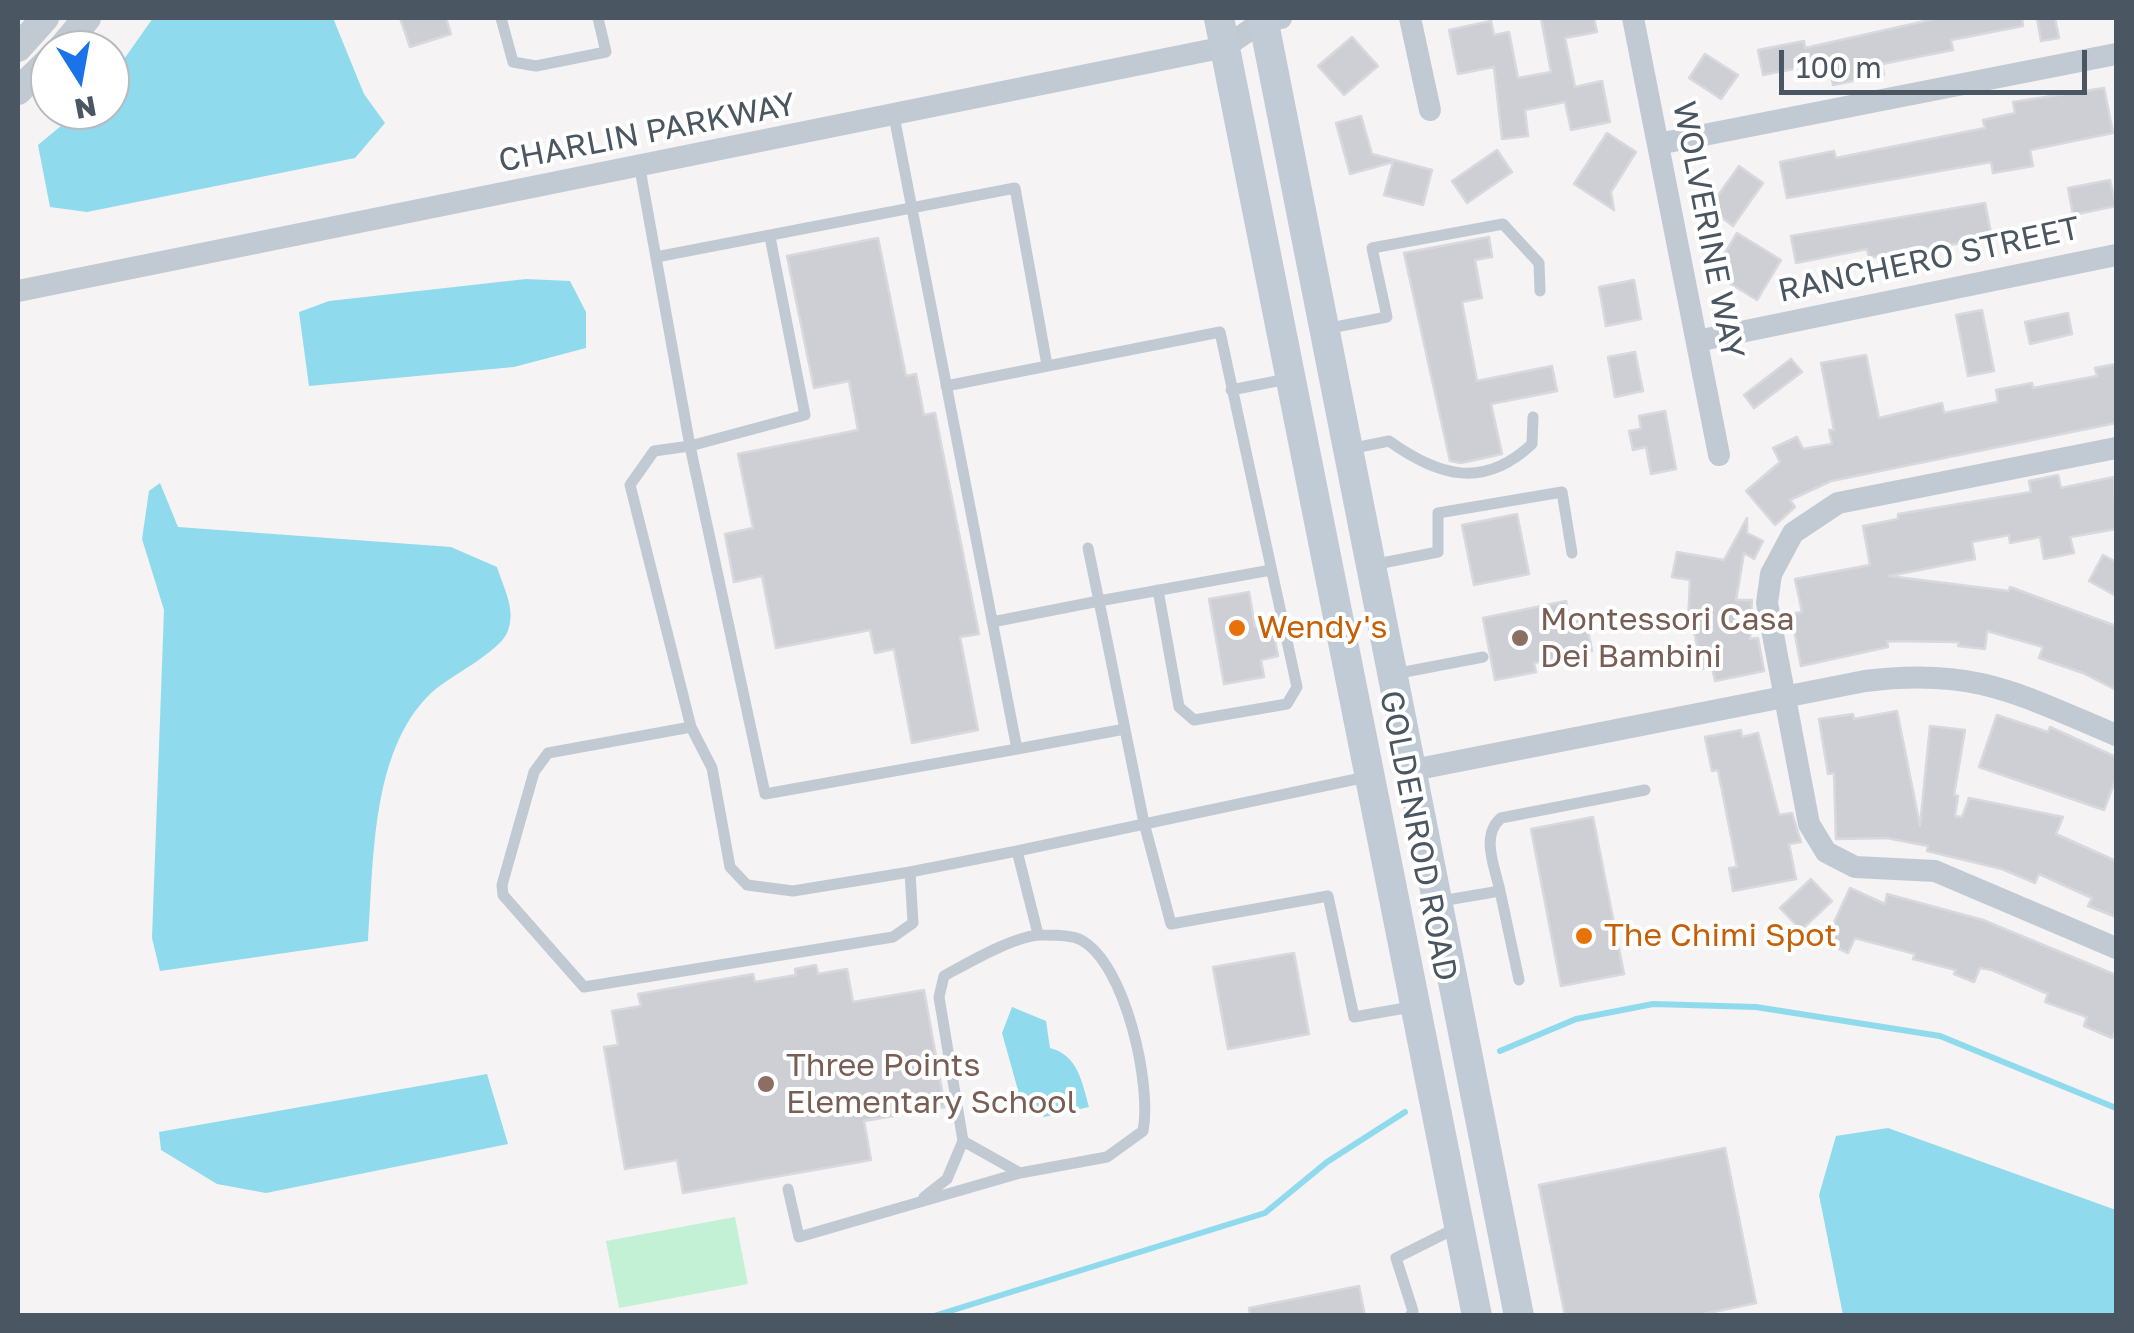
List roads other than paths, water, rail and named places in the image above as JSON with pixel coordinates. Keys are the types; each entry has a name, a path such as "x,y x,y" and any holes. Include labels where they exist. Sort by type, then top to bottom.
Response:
{"main road":[{"name":"GOLDENROD ROAD","path":"1269,18 1325,329 1519,1316"},
{"name":"GOLDENROD ROAD","path":"1222,32 1477,1316"},
{"path":"1330,572 1351,592 1378,734 1398,766 1413,770"},
{"path":"1370,776 1390,796 1409,832 1433,944 1436,954 1447,959"}],"street":[{"path":"18,48 45,18"},
{"name":"CHARLIN PARKWAY","path":"18,290 894,116 1269,18"},
{"path":"1410,18 1430,110"},
{"name":"WOLVERINE WAY","path":"1632,18 1719,455"},
{"path":"1658,144 2116,54"},
{"name":"RANCHERO STREET","path":"1696,341 2116,255"},
{"path":"2116,448 1838,503 1794,533 1770,574 1767,603 1810,824 1826,852 1854,867 1935,871 2116,948"},
{"path":"1413,770 1922,674 1992,682 2116,734"}],"lane":[{"path":"500,18 514,62 536,66 606,52 598,18"},
{"path":"894,116 1017,748"},
{"path":"640,168 690,446 765,794 1125,728"},
{"path":"656,257 1014,188 1047,365"},
{"path":"1325,329 1387,316 1372,248 1503,224 1538,262 1540,291"},
{"path":"770,237 805,415 690,446 654,451 630,485 691,726 712,768 730,868 747,884 792,891 910,872 1370,776"},
{"path":"946,386 1220,332 1297,688 1286,704 1194,720 1179,707 1158,590"},
{"path":"1232,390 1291,378"},
{"path":"1349,448 1388,441 1434,470 1472,472 1513,462 1532,444 1533,417"},
{"path":"1372,566 1438,552 1438,513 1562,492 1572,553"},
{"path":"1088,548 1144,823 1171,924 1328,896 1354,1017 1416,1006"},
{"path":"992,622 1272,573"},
{"path":"1394,674 1483,657"},
{"path":"691,726 548,753 534,772 503,894 584,986 894,937 913,923 910,872"},
{"path":"1519,980 1489,841 1492,826 1501,818 1645,790"},
{"path":"1017,851 1038,934"},
{"path":"1437,901 1500,891"},
{"path":"788,1189 800,1237 1020,1173 1107,1157 1143,1132 1146,1117 1133,1030 1108,966 1080,939 1038,934 944,976 939,997 963,1141 947,1178 916,1203"},
{"path":"963,1141 1020,1173"},
{"path":"1410,1316 1413,1311 1396,1258 1459,1226"}],"water":[{"path":"153,18 333,18 364,94 385,123 355,158 87,212 50,207 38,145 56,130 130,130 130,51"},
{"path":"526,279 570,281 586,312 586,348 514,367 309,386 299,312 329,301"},
{"path":"160,483 178,527 451,547 497,567 510,608 507,633 494,649 430,694 410,718 396,747 374,844 368,941 160,971 152,938 164,610 142,539 149,491"},
{"path":"1012,1007 1046,1021 1050,1048 1073,1063 1089,1107 1044,1117 1021,1101 1002,1033"},
{"path":"487,1074 508,1144 266,1193 217,1184 161,1150 159,1132"},
{"path":"1888,1128 2116,1210 2116,1315 1843,1315 1819,1195 1836,1136"}],"waterway":[{"path":"1500,1051 1576,1019 1653,1004 1756,1007 1940,1036 2116,1108"},
{"path":"934,1316 1265,1213 1327,1162 1405,1112"}],"place":[{"name":"Wendy's","path":"1237,628"},
{"name":"Montessori Casa Dei Bambini","path":"1520,638"},
{"name":"The Chimi Spot","path":"1584,936"},
{"name":"Three Points Elementary School","path":"766,1084"}]}
